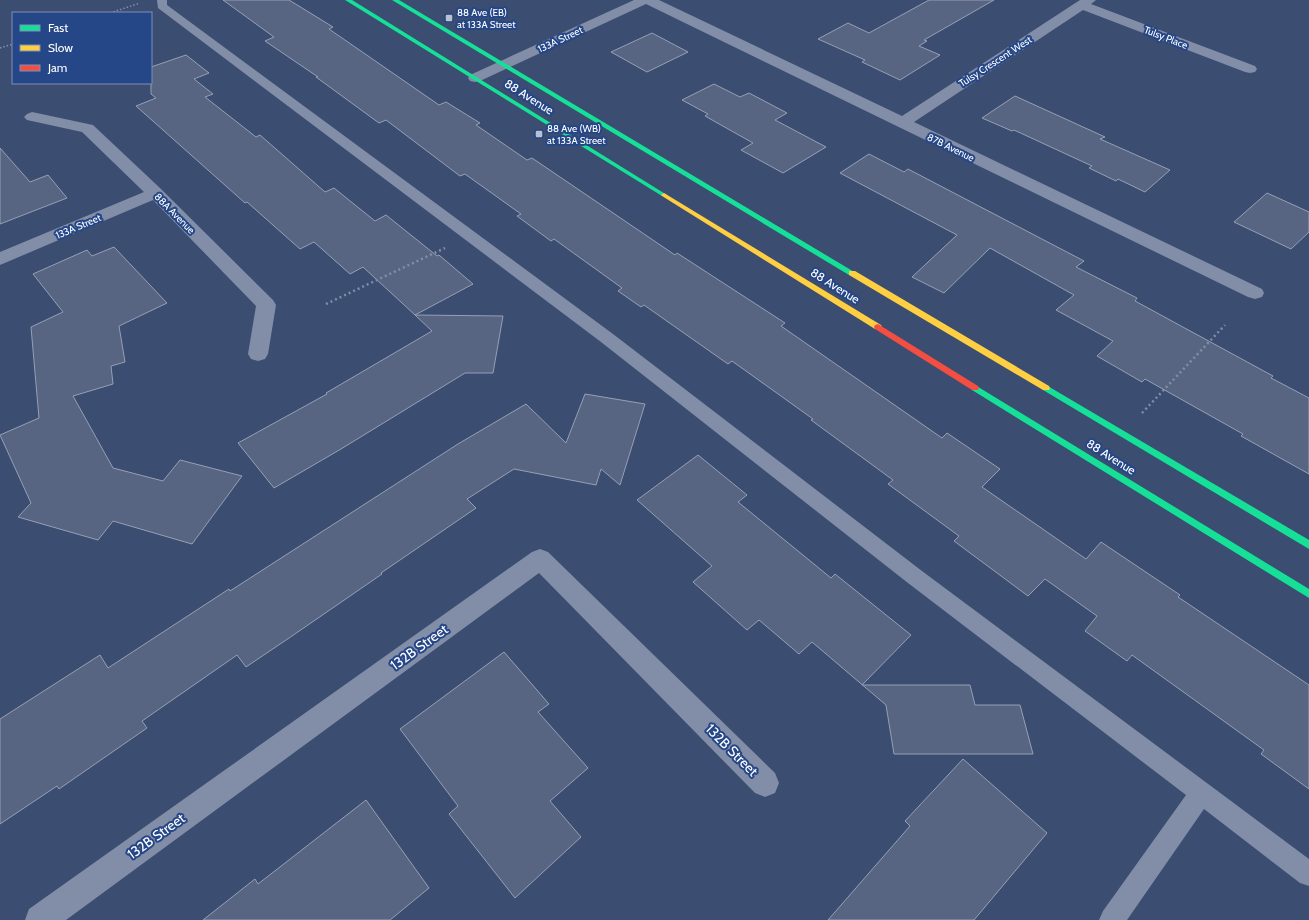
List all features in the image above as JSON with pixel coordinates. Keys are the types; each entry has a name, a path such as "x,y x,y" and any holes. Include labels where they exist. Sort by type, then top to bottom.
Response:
{"main road":[{"name":"88 Avenue","path":"348,0 1309,594"},
{"name":"88 Avenue","path":"395,0 1309,545"}],"street":[{"name":"133A Street","path":"475,78 644,0"},
{"name":"87B Avenue","path":"648,0 1255,293"},
{"name":"Tulsy Crescent West","path":"902,123 1085,3"},
{"name":"Tulsy Place","path":"1085,3 1250,69"},
{"name":"88A Avenue","path":"32,117 87,128 155,193 266,304 258,354"},
{"name":"133A Street","path":"0,259 155,193"},
{"name":"132B Street","path":"40,920 540,559 765,783"}],"lane":[{"path":"162,0 162,6 607,338 915,577 1309,874"},
{"path":"1112,920 1202,793"}],"path":[{"path":"113,12 142,3"},
{"path":"0,48 12,44"},
{"path":"326,304 450,245"},
{"path":"1140,414 1225,324"}],"building":[{"path":"223,0 289,0 333,27 329,29 439,105 446,102 480,123 476,125 527,160 532,158 675,255 677,253 785,323 781,326 942,438 947,433 1000,469 982,487 1086,559 1101,542 1180,595 1178,597 1309,685 1309,789 1261,754 1264,750 1132,655 1127,661 1085,631 1097,616 1045,579 1028,596 954,541 959,536 888,484 893,480 811,420 813,419 732,361 728,364 644,305 641,307 618,291 622,288 554,239 551,241 517,216 521,214 465,174 460,176 386,120 379,123 316,77 318,77 265,41 274,37"},
{"path":"929,0 994,0 924,40 927,41 919,46 940,55 900,80 862,62 865,60 818,39 848,23 869,33"},
{"path":"652,33 688,52 647,72 611,52"},
{"path":"186,55 209,73 194,79 213,94 205,97 256,137 260,135 325,192 334,188 375,221 386,215 437,256 439,255 473,284 415,315 363,267 350,274 314,242 300,249 247,202 245,203 136,106 156,98 151,94 152,67"},
{"path":"714,84 740,97 749,93 787,113 775,120 826,147 783,173 741,150 753,143 705,116 708,114 682,100"},
{"path":"1015,96 1105,137 1100,139 1170,170 1145,192 1118,179 1116,181 1089,168 1092,166 1014,130 1012,131 982,118"},
{"path":"0,148 30,182 48,175 67,198 0,224"},
{"path":"869,154 904,172 908,169 1084,261 1076,267 1137,298 1135,301 1273,376 1271,378 1309,398 1309,474 1241,436 1243,434 1145,379 1142,382 1097,356 1113,341 1056,310 1074,295 990,248 944,293 912,277 957,235 840,173"},
{"path":"1267,193 1309,212 1309,232 1291,249 1234,222"},
{"path":"114,247 167,303 119,326 125,362 111,366 113,384 73,396 113,468 163,481 180,460 242,476 192,544 113,521 98,540 18,517 31,503 0,435 39,418 31,327 63,312 33,274 87,250 92,256"},
{"path":"415,315 503,316 493,373 465,373 274,488 238,443 327,394 326,393 432,331"},
{"path":"585,394 645,404 620,485 601,469 596,485 514,469 467,499 476,508 381,573 382,574 246,667 237,655 142,721 147,728 59,789 57,786 0,824 0,719 100,655 108,668 229,589 230,591 458,444 526,404 566,443"},
{"path":"698,455 747,495 738,502 831,578 835,574 911,635 862,685 812,642 799,654 759,620 747,630 693,582 712,566 637,500"},
{"path":"504,652 549,704 538,712 588,768 550,801 581,837 515,898 449,814 458,806 400,729"},
{"path":"863,685 970,685 975,705 1020,705 1033,754 894,754 886,705"},
{"path":"963,759 1047,833 974,920 828,920 910,826 905,821"},
{"path":"366,800 429,888 390,920 203,920 255,879 258,884"}],"traffic: fast":[{"path":"348,0 664,195"},
{"path":"395,0 852,273"},
{"path":"975,388 1309,594"},
{"path":"1046,388 1309,545"}],"traffic: slow":[{"path":"664,195 878,327"},
{"path":"852,273 1046,388"}],"traffic: jam":[{"path":"878,327 975,388"}],"place":[{"name":"88 Ave (EB) at 133A Street","path":"449,18"},
{"name":"88 Ave (WB) at 133A Street","path":"539,134"}]}
